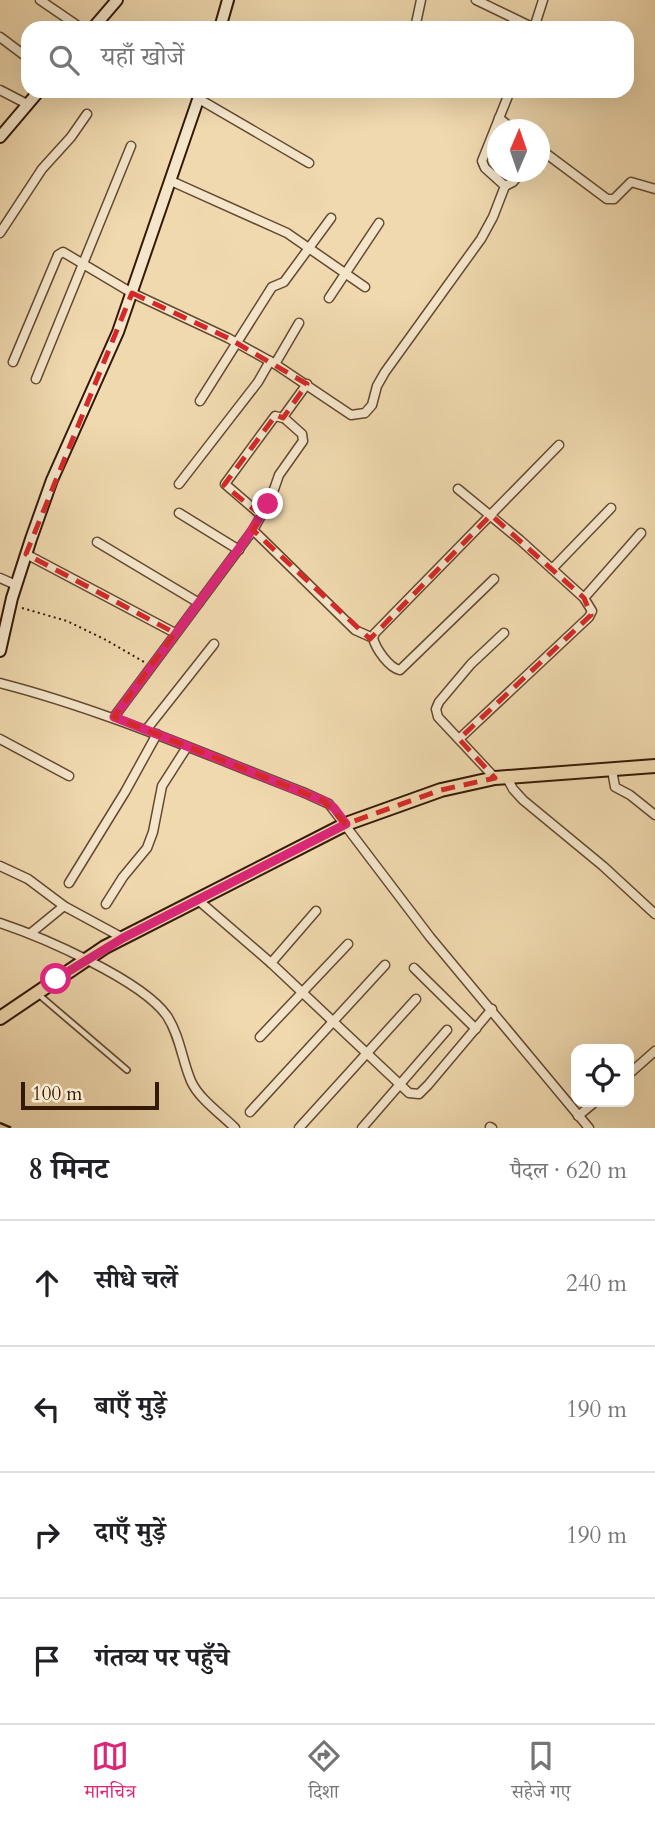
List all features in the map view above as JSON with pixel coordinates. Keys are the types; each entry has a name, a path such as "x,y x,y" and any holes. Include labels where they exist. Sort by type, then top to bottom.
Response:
{"main road":[{"path":"0,1018 123,938 346,824 441,790 501,777 655,766"}],"street":[{"path":"40,0 71,21"},
{"path":"99,21 116,0"},
{"path":"222,21 228,0"},
{"path":"416,21 421,0"},
{"path":"476,0 520,21"},
{"path":"536,21 544,0"},
{"path":"0,37 21,53"},
{"path":"0,90 27,104"},
{"path":"0,137 33,98"},
{"path":"0,651 16,585 52,480 118,332 199,98"},
{"path":"205,98 309,163"},
{"path":"505,186 485,169 482,161 507,98"},
{"path":"0,233 42,169 71,137 87,114"},
{"path":"36,379 131,146"},
{"path":"550,156 607,199 614,199 631,182 655,189"},
{"path":"171,181 272,225 365,287"},
{"path":"13,362 58,255 65,253 132,293 273,362 351,415 360,415 369,410 385,372 481,239 505,186 513,182"},
{"path":"200,401 274,286 284,282 331,218"},
{"path":"329,298 379,223"},
{"path":"179,484 273,362 299,323"},
{"path":"283,418 307,384"},
{"path":"114,717 253,530 271,498 279,474 303,441 302,434 283,418 275,416 225,484 261,515"},
{"path":"373,638 559,445"},
{"path":"458,489 584,597 592,608 589,617 459,739"},
{"path":"552,569 611,508"},
{"path":"179,513 239,550"},
{"path":"253,530 355,630 373,638 393,668 400,670 494,579"},
{"path":"584,597 641,533"},
{"path":"97,542 199,603"},
{"path":"26,554 175,633"},
{"path":"0,578 16,585"},
{"path":"504,633 471,664 437,706 438,717 523,800 611,873 655,914"},
{"path":"146,730 214,644"},
{"path":"0,683 114,717 324,801 334,808 422,927 589,1128"},
{"path":"69,883 157,734"},
{"path":"0,740 69,776"},
{"path":"106,904 123,877 147,848 165,779 187,747"},
{"path":"612,770 615,787 655,815"},
{"path":"0,866 28,879 64,905 123,938"},
{"path":"198,900 271,963 411,1094 422,1092 492,1009"},
{"path":"31,933 64,905"},
{"path":"271,963 316,911"},
{"path":"0,923 31,933 86,960 163,1011 177,1036 194,1086 235,1128"},
{"path":"260,1037 348,944"},
{"path":"250,1112 385,965"},
{"path":"414,968 476,1029"},
{"path":"299,1128 416,999"},
{"path":"362,1128 447,1030"},
{"path":"634,1070 655,1051"},
{"path":"578,1116 589,1107"}],"lane":[{"path":"37,993 127,1070"}],"path":[{"path":"11,605 67,621 106,640 150,667"}],"highlighted area":[{"path":"132,293 228,338 307,384 283,418 276,415 224,485 261,515 253,530 370,639 491,515 584,598 591,615 459,739 495,778 441,790 346,824 324,801 114,717 175,633 26,554"}],"railway":[{"path":"0,1123 12,1128"}],"route":[{"path":"56,979 105,947 346,824 334,808 324,801 114,717 253,530 268,504"}]}
